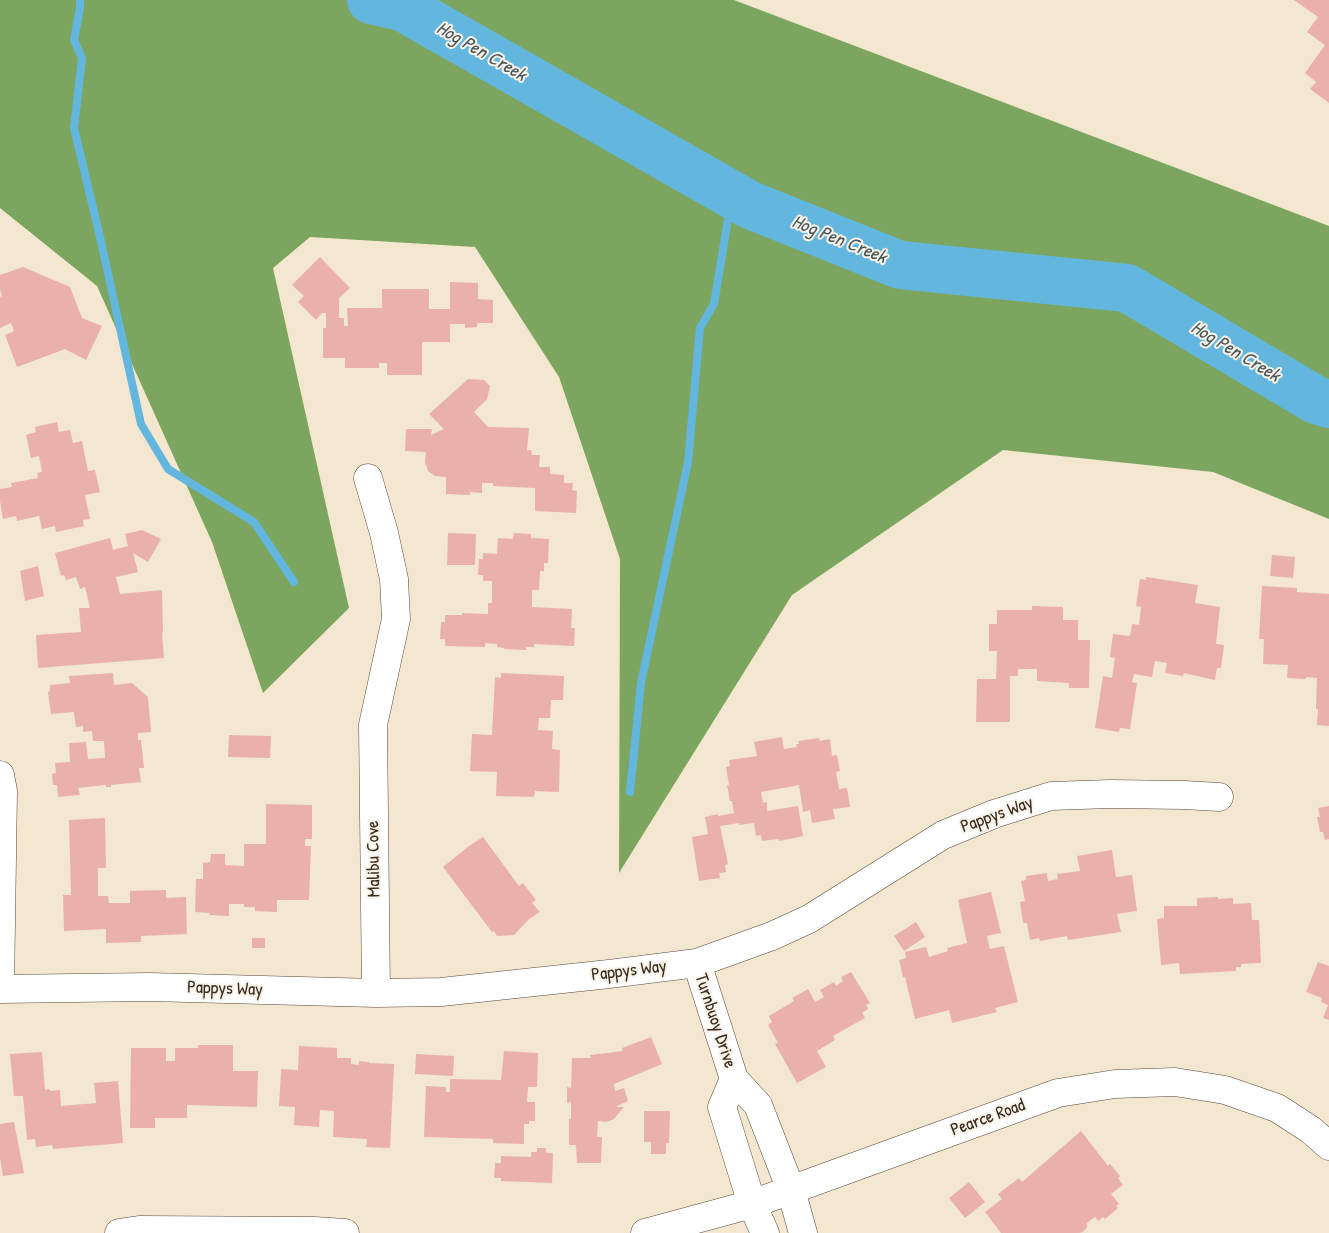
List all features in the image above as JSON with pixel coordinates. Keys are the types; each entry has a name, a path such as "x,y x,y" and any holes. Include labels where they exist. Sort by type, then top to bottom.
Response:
{"street":[{"name":"Malibu Cove","path":"368,478 384,533 394,580 396,619 373,725 376,993"},
{"path":"0,775 3,791 0,990"},
{"name":"Pappys Way","path":"0,990 150,987 376,993 441,992 696,963 772,936 809,919 943,835 994,814 1051,796 1110,794 1219,797"},
{"name":"Turnbuoy Drive","path":"696,963 734,1079 758,1104 791,1190 803,1233"},
{"name":"Turnbuoy Drive","path":"734,1079 722,1106 752,1204 764,1233"},
{"name":"Pearce Road","path":"645,1233 752,1204 1058,1093 1115,1084 1175,1082 1224,1090 1277,1108 1311,1130 1329,1146"},
{"path":"119,1233 149,1230 314,1231 345,1233"}],"green space":[{"path":"0,0 734,0 1329,226 1329,519 1213,472 1003,450 792,595 619,873 620,559 559,377 475,247 310,237 273,268 349,608 263,693 212,542 97,286 0,208"}],"building":[{"path":"1294,0 1329,0 1329,103 1310,89 1316,82 1305,73 1325,45 1307,32 1318,17"},
{"path":"320,257 350,288 339,298 339,318 344,318 344,326 348,326 347,308 382,308 382,289 429,289 429,309 450,309 450,282 478,283 478,299 493,300 493,323 477,323 477,327 465,328 465,324 450,324 450,342 422,342 422,375 387,375 387,363 379,363 379,368 345,368 345,358 323,358 323,328 326,328 326,313 322,313 316,320 298,302 304,296 292,285"},
{"path":"23,267 70,287 82,318 102,326 86,360 65,349 17,367 5,335 14,331 11,323 0,328 0,297 2,296 0,275"},
{"path":"468,379 484,380 490,386 487,399 474,412 488,427 529,428 527,450 531,450 532,455 540,455 539,467 550,467 550,474 564,475 564,483 573,483 572,490 577,491 576,513 535,511 535,488 493,486 493,483 482,483 482,493 470,492 470,495 446,494 446,477 435,476 428,471 425,462 426,452 405,451 406,429 432,429 431,435 444,429 429,414"},
{"path":"57,422 59,432 70,430 73,443 82,441 88,471 95,470 100,492 85,495 90,519 83,520 84,526 56,532 55,526 42,529 39,516 17,521 16,516 3,519 0,489 12,487 11,483 38,478 37,473 42,472 39,456 31,458 26,435 36,432 35,427"},
{"path":"142,530 161,539 148,562 133,553 138,572 116,577 120,594 162,590 164,658 38,668 36,635 81,632 79,608 90,608 85,587 80,589 76,577 66,580 64,575 61,576 55,553 110,538 113,550 128,546 125,534"},
{"path":"448,533 476,534 475,565 447,565"},
{"path":"514,533 531,534 531,538 549,539 548,563 544,563 544,571 540,571 539,590 532,590 532,607 572,609 571,628 575,628 574,646 534,644 534,647 526,647 526,650 504,649 497,647 497,644 485,643 485,647 445,646 445,639 440,639 441,622 445,622 445,615 462,615 462,613 488,614 488,603 492,603 492,581 483,581 483,575 478,575 479,559 483,559 483,553 497,554 498,538 513,539"},
{"path":"1272,555 1295,557 1293,578 1270,576"},
{"path":"38,566 44,596 25,601 20,571"},
{"path":"1146,577 1198,585 1195,603 1220,607 1216,644 1224,645 1221,668 1217,668 1215,680 1184,673 1183,676 1165,673 1167,663 1155,661 1152,677 1134,674 1132,682 1137,683 1130,729 1120,728 1119,732 1095,728 1103,676 1112,678 1115,658 1110,657 1113,634 1130,636 1132,624 1139,625 1141,607 1136,606 1140,579 1146,580"},
{"path":"1262,586 1297,588 1297,592 1329,594 1329,726 1317,725 1317,678 1287,678 1288,665 1263,664 1264,639 1259,639"},
{"path":"1032,606 1063,607 1063,620 1078,620 1078,640 1090,640 1089,688 1069,688 1069,683 1037,681 1037,669 1018,669 1018,676 1010,676 1010,722 976,722 977,679 996,679 997,651 989,651 989,624 997,624 997,610 1032,610"},
{"path":"113,673 114,685 132,683 148,697 151,732 138,733 138,740 141,740 144,768 139,768 141,782 111,785 111,787 106,787 106,785 78,788 80,795 58,797 57,785 53,785 52,774 56,773 55,763 70,762 69,743 86,742 88,759 105,758 104,741 93,741 92,731 83,732 83,726 76,727 74,712 51,714 48,692 50,691 50,685 70,683 69,676"},
{"path":"501,673 564,676 563,700 551,700 550,718 539,718 538,730 553,731 552,749 560,750 559,792 535,791 534,797 496,796 497,772 470,771 472,734 492,735 495,677 501,678"},
{"path":"229,735 271,736 270,758 228,757"},
{"path":"782,737 784,749 797,747 798,741 819,738 820,741 830,739 832,756 837,755 840,771 836,772 839,789 847,788 850,807 833,809 835,819 812,823 810,810 803,812 799,785 761,792 763,803 767,802 767,811 798,806 803,836 779,841 779,839 762,841 761,835 756,836 754,823 720,826 728,864 725,865 726,872 719,873 720,878 699,881 692,837 708,834 705,817 734,813 727,785 729,785 726,767 730,766 729,760 757,756 754,742"},
{"path":"266,804 312,805 312,839 305,839 305,846 311,846 309,900 277,900 277,912 255,911 255,907 244,907 244,904 229,904 229,916 195,912 196,879 203,879 203,863 210,862 211,854 225,854 225,865 244,866 244,844 266,844"},
{"path":"1329,806 1329,839 1325,840 1323,832 1320,832 1317,817 1320,817 1318,808"},
{"path":"105,818 106,868 98,868 98,896 108,896 109,903 130,903 130,891 166,890 166,898 186,897 187,934 141,936 141,942 106,943 106,929 64,931 63,895 71,895 69,820"},
{"path":"483,837 519,886 523,883 536,900 532,903 540,912 529,919 514,935 497,936 494,931 492,932 443,867"},
{"path":"1112,850 1116,877 1132,875 1137,911 1117,914 1121,932 1068,940 1067,936 1040,941 1039,938 1030,940 1027,923 1023,923 1020,902 1025,901 1021,881 1026,880 1026,876 1047,873 1048,881 1058,879 1057,874 1080,871 1077,856"},
{"path":"991,892 1001,933 987,936 990,949 1004,946 1018,1002 995,1008 997,1012 952,1023 949,1010 915,1019 899,960 906,958 905,952 926,947 929,957 948,951 947,948 967,943 958,900"},
{"path":"1218,897 1218,899 1233,898 1233,904 1251,903 1252,920 1259,920 1261,963 1241,964 1241,967 1236,967 1236,971 1180,974 1179,963 1161,965 1157,919 1164,918 1164,906 1197,906 1197,898"},
{"path":"916,922 925,937 904,951 894,936"},
{"path":"252,938 265,938 265,948 252,948"},
{"path":"1318,962 1329,966 1329,1020 1323,1018 1328,1005 1321,1002 1322,998 1306,992"},
{"path":"851,972 870,1003 866,1005 868,1009 862,1013 865,1018 833,1036 835,1040 817,1051 826,1067 797,1083 775,1044 778,1043 768,1025 772,1022 769,1016 794,1001 792,998 808,989 815,1002 824,997 820,990 834,982 836,986 843,981 841,977"},
{"path":"651,1037 662,1064 614,1084 615,1091 624,1088 628,1101 617,1106 624,1107 614,1119 606,1122 598,1121 597,1137 602,1137 601,1163 577,1163 576,1145 569,1145 571,1102 567,1103 567,1087 571,1088 572,1058 591,1058 590,1055 623,1051 622,1048"},
{"path":"198,1045 233,1045 233,1071 258,1071 257,1107 187,1105 187,1118 155,1118 155,1128 130,1128 131,1048 166,1048 166,1061 175,1061 175,1048 198,1048"},
{"path":"299,1046 337,1048 337,1058 351,1058 351,1064 359,1065 359,1061 394,1064 390,1148 366,1147 367,1139 333,1137 334,1111 320,1110 319,1127 294,1125 295,1107 279,1106 281,1069 298,1070"},
{"path":"504,1051 538,1053 537,1087 528,1087 527,1102 535,1102 535,1121 529,1121 529,1124 524,1124 524,1144 493,1143 493,1139 424,1137 426,1086 446,1087 446,1092 450,1092 450,1079 501,1080"},
{"path":"42,1052 45,1090 60,1090 61,1106 96,1103 94,1083 118,1081 123,1143 53,1149 52,1145 36,1147 35,1139 27,1140 23,1096 14,1096 10,1054"},
{"path":"416,1054 454,1056 453,1076 415,1074"},
{"path":"644,1111 670,1111 669,1143 666,1143 666,1154 651,1154 651,1142 644,1142"},
{"path":"14,1122 24,1173 3,1176 0,1158 0,1124"},
{"path":"1081,1131 1108,1166 1110,1164 1120,1176 1118,1178 1123,1185 1111,1194 1119,1204 1116,1206 1118,1208 1105,1219 1103,1217 1098,1221 1095,1217 1087,1223 1087,1227 1083,1232 1079,1233 1001,1233 985,1212 1002,1199 998,1194 1019,1178 1022,1182"},
{"path":"537,1148 546,1148 546,1153 553,1153 552,1183 501,1181 501,1178 494,1178 495,1163 501,1163 501,1156 531,1157 531,1152 537,1152"},
{"path":"969,1182 985,1202 965,1218 949,1198"}],"waterway":[{"path":"80,0 74,40 82,58 74,128 141,424 168,469 254,522 294,582"},
{"name":"Hog Pen Creek","path":"371,0 402,7 750,205 900,265 1127,288 1316,400 1329,404"},
{"path":"630,792 641,683 688,462 700,328 714,304 732,195"}]}
